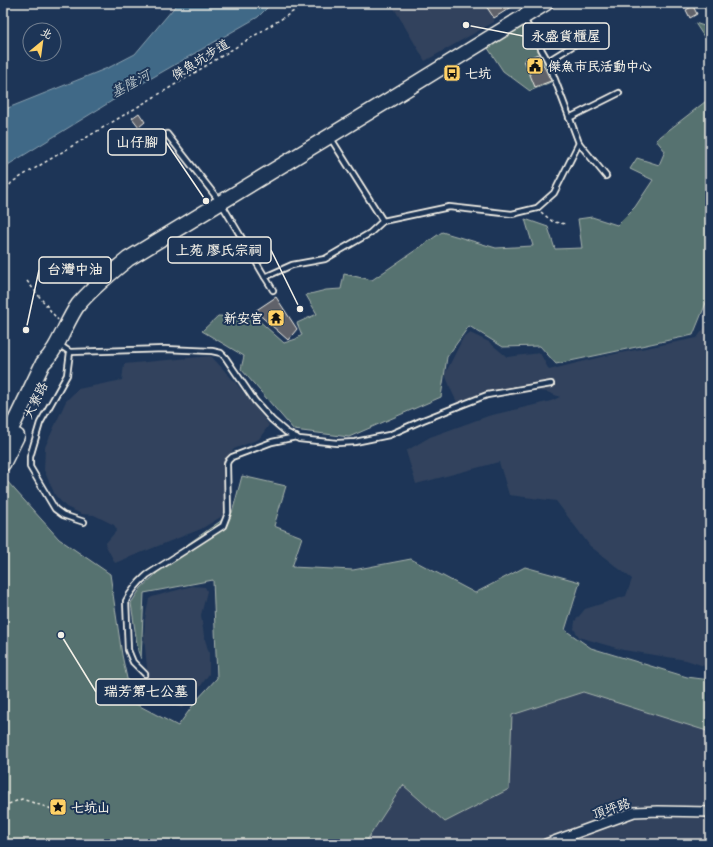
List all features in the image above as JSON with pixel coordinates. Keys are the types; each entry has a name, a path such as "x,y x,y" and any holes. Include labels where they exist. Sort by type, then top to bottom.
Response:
{"main road":[{"path":"58,341 79,305 101,282 128,259 330,137 525,11 546,3"},
{"name":"大寮路","path":"3,446 43,363 58,341"},
{"name":"大寮路","path":"3,464 50,367 58,341"}],"street":[{"name":"頂坪路","path":"546,844 634,812 710,812"}],"lane":[{"path":"525,11 548,61 579,142 606,176"},
{"path":"548,61 587,37"},
{"path":"569,118 619,93"},
{"path":"166,134 221,203 273,290"},
{"path":"330,137 383,221"},
{"path":"265,277 292,266 325,259 370,233 383,221 449,207 512,214 537,208 554,193 579,142"},
{"path":"58,341 70,352 165,350 221,352 251,395 272,420 286,432 299,439 337,444 390,435 423,420 487,395 551,384"},
{"path":"70,352 67,375 40,423 30,457 30,467 55,509 63,515 84,522"},
{"path":"145,674 133,662 128,650 126,601 129,595 147,575 223,526 228,513 228,460 232,457 272,442 296,437"}],"path":[{"name":"傑魚坑步道","path":"3,195 12,182 191,76 307,3"},
{"path":"537,208 553,222 566,224"},
{"path":"27,281 58,341"},
{"path":"3,806 22,799 52,809"}],"shaded area":[{"path":"391,3 484,3 494,18 494,22 425,61"},
{"path":"710,320 710,668 686,660 623,650 579,637 574,629 575,621 585,609 626,596 632,579 590,546 556,501 509,495 499,462 416,484 406,451 430,437 488,416 551,401 560,397 547,392 533,391 512,396 504,391 459,406 445,374 464,336 470,333 489,342 507,357 540,353 549,370 605,356 697,338"},
{"path":"211,356 235,382 269,425 259,439 234,449 227,457 224,468 224,515 201,529 115,563 105,544 117,530 114,525 94,515 82,514 66,507 55,495 44,470 45,447 66,401 78,389 122,380 124,364"},
{"path":"192,586 205,587 207,591 201,615 204,636 209,653 209,674 189,703 182,708 161,702 149,688 144,637 145,619 149,599"},
{"path":"582,692 710,732 710,844 359,844 365,843 403,785 509,789 512,715"}],"green space":[{"path":"516,13 543,57 553,81 530,91 503,71 484,42"},
{"path":"695,23 710,28 710,46"},
{"path":"710,98 710,302 706,303 693,335 556,364 540,346 503,347 469,326 447,357 441,397 349,437 294,430 241,369 244,356 202,331 218,316 256,318 284,343 296,339 302,335 297,323 317,314 306,295 326,290 341,289 344,274 372,280 442,232 496,248 533,246 525,219 548,227 555,249 582,248 578,219 592,217 617,225 635,207 653,180 630,169 637,158 659,165 665,151 656,140"},
{"path":"242,476 286,486 274,526 302,537 292,567 353,570 411,559 475,593 525,567 580,582 565,630 591,648 687,677 710,680 710,732 583,692 512,715 509,789 445,822 403,785 365,843 3,844 3,484 6,480 59,539 110,574 122,655 132,702 178,726 196,701 217,678 213,580 144,593 141,659 138,651 131,603 141,588 188,544 232,513"}],"water":[{"name":"基隆河","path":"178,3 272,3 258,17 115,99 3,168 3,110 110,67 135,54"}],"building":[{"path":"484,3 518,3 494,18"},
{"path":"693,6 697,14 690,18 686,10"},
{"name":"傑魚市民活動中心","path":"538,54 551,81 535,87 524,60"},
{"path":"139,113 145,122 139,127 132,118"},
{"name":"新安宮","path":"276,297 297,329 288,340 255,311"}],"place":[{"name":"永盛貨櫃屋","path":"466,25"},
{"name":"傑魚市民活動中心","path":"535,66"},
{"name":"七坑","path":"452,73"},
{"name":"山仔腳","path":"206,201"},
{"name":"上苑 廖氏宗祠","path":"300,309"},
{"name":"新安宮","path":"276,318"},
{"name":"台灣中油","path":"26,330"},
{"name":"瑞芳第七公墓","path":"61,635"},
{"name":"七坑山","path":"58,807"}]}
